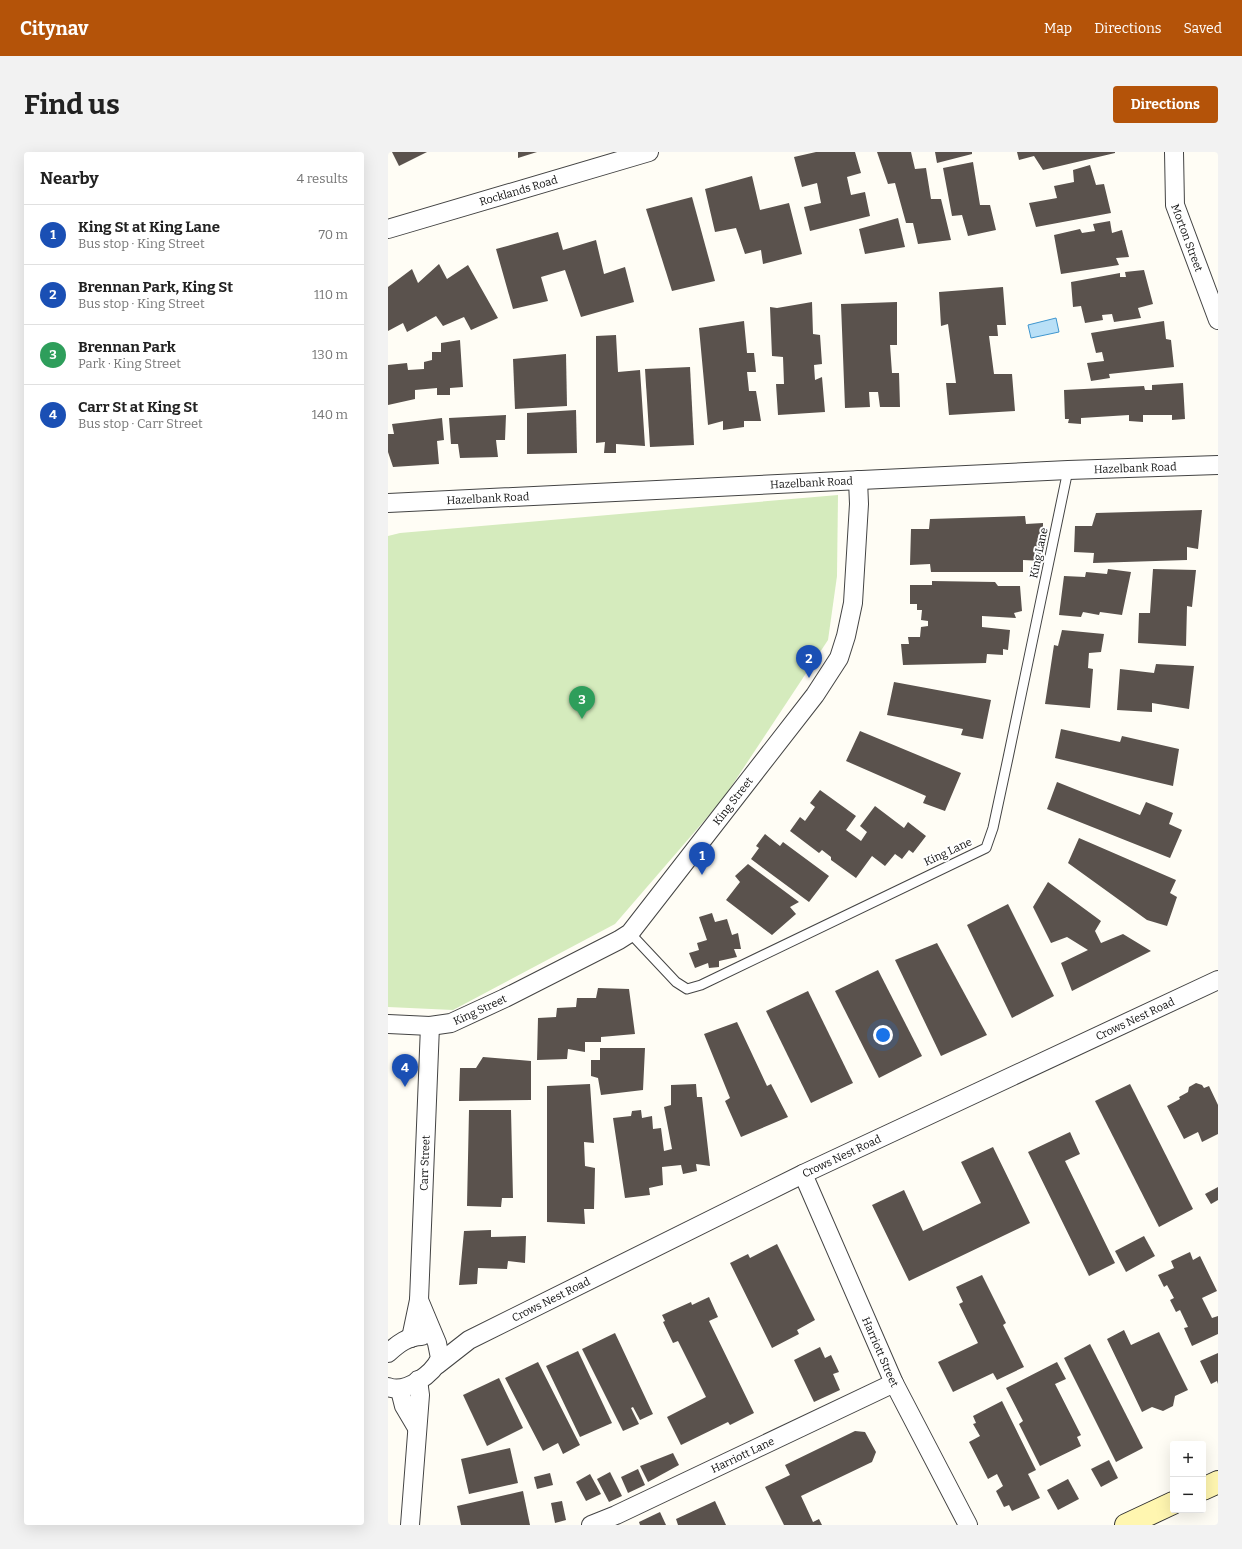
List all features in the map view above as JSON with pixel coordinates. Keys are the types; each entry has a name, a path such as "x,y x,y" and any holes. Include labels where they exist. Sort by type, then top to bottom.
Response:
{"street":[{"name":"Rocklands Road","path":"388,229 649,152"},
{"name":"Morton Street","path":"1174,152 1175,205 1218,320"},
{"name":"Hazelbank Road","path":"396,502 1068,470 1218,465"},
{"name":"King Street","path":"388,1024 430,1026 451,1023 505,998 630,933 815,695 839,658 846,636 853,603 859,504 858,480"},
{"name":"Crows Nest Road","path":"392,1390 418,1380 469,1340 803,1174 1218,980"},
{"name":"Carr Street","path":"411,1338 419,1300 430,1026"},
{"name":"Harriott Street","path":"803,1174 894,1383 968,1525"},
{"name":"Carr Street","path":"419,1300 435,1340 440,1358 437,1365"},
{"name":"Crows Nest Road","path":"411,1338 426,1336 435,1340 469,1340"},
{"path":"388,1353 401,1342 411,1338"},
{"path":"410,1525 420,1395 418,1380"},
{"name":"Harriott Lane","path":"591,1525 616,1515 894,1383"},
{"path":"392,1390 404,1406 417,1428"},
{"path":"1206,1488 1218,1482"},
{"path":"1126,1525 1170,1504"}],"lane":[{"name":"King Lane","path":"630,933 676,982 687,989 701,985 986,848 1008,758 1068,470"}],"green space":[{"path":"838,495 837,576 828,640 723,799 615,924 453,1010 388,1007 388,536 400,533"}],"water":[{"path":"1056,318 1059,332 1031,338 1028,325"}],"building":[{"path":"392,152 427,152 399,166"},
{"path":"518,152 537,152 518,158"},
{"path":"816,152 855,152 861,173 847,177 851,195 865,192 870,216 810,231 804,207 821,203 817,183 802,187 794,157"},
{"path":"877,152 911,152 915,169 926,168 931,199 941,199 951,240 918,244 913,223 906,223 895,183 888,184"},
{"path":"935,152 972,152 972,154 937,163"},
{"path":"1017,152 1115,153 1043,170 1034,156 1019,160"},
{"path":"973,162 980,205 990,205 996,230 968,236 962,215 952,216 943,168"},
{"path":"1090,165 1096,185 1104,184 1111,213 1036,227 1029,203 1057,198 1054,186 1074,182 1073,170"},
{"path":"752,176 760,210 789,203 802,254 763,264 761,250 745,254 736,228 715,232 705,189"},
{"path":"692,197 715,281 672,291 646,209"},
{"path":"898,218 905,247 865,254 859,229"},
{"path":"1110,221 1112,233 1122,230 1129,257 1116,258 1119,265 1061,274 1054,235 1080,229 1082,233 1095,231 1093,224"},
{"path":"558,232 563,250 596,240 604,274 625,267 634,302 581,317 565,270 541,277 548,301 513,309 496,249"},
{"path":"439,264 447,279 468,265 498,318 471,330 464,317 443,326 436,316 407,332 403,323 388,331 388,287 412,269 418,283"},
{"path":"1144,270 1153,304 1138,308 1141,318 1114,322 1112,314 1102,315 1103,320 1085,323 1081,306 1073,307 1071,282 1120,273 1120,277 1126,277 1125,272"},
{"path":"1003,287 1006,325 997,325 998,336 989,336 994,374 1012,374 1015,411 949,415 946,383 956,383 948,324 941,326 939,292"},
{"path":"812,302 813,334 820,335 822,364 814,365 815,380 822,377 825,412 778,415 776,384 784,384 783,357 772,356 770,307 777,308"},
{"path":"897,302 897,345 890,345 892,373 899,373 900,407 880,407 878,392 869,392 870,407 845,408 841,304"},
{"path":"744,321 747,353 754,353 756,372 747,372 749,391 756,391 761,421 744,421 744,427 723,430 723,421 708,425 699,328"},
{"path":"1164,321 1166,339 1171,340 1174,367 1109,374 1110,378 1091,381 1087,363 1104,361 1102,352 1096,353 1091,333"},
{"path":"616,335 618,372 640,370 645,446 616,444 616,453 604,453 605,442 596,443 596,336"},
{"path":"460,340 463,387 450,388 450,395 437,395 437,388 415,390 415,399 388,405 388,365 407,363 408,370 424,369 424,362 432,360 432,352 441,352 441,343"},
{"path":"566,354 567,406 515,409 513,359"},
{"path":"690,367 694,445 650,447 645,369"},
{"path":"1183,383 1185,419 1172,420 1172,415 1143,415 1143,422 1129,421 1129,415 1081,418 1081,424 1068,423 1069,419 1065,419 1064,390 1144,386 1145,390 1152,390 1152,385"},
{"path":"576,410 577,453 527,454 527,413"},
{"path":"506,415 505,440 496,440 498,457 460,458 458,444 451,444 449,418"},
{"path":"442,418 444,440 437,441 439,464 393,467 388,452 388,434 394,434 392,424"},
{"path":"1202,510 1198,549 1187,547 1187,560 1093,563 1094,553 1074,552 1075,526 1092,526 1096,513"},
{"path":"1025,516 1026,524 1043,523 1043,561 1023,560 1023,572 931,572 930,564 910,565 911,529 929,529 930,519"},
{"path":"1108,569 1131,572 1122,615 1100,612 1099,615 1083,612 1081,617 1059,615 1064,576 1085,577 1086,572 1107,574"},
{"path":"1153,569 1196,570 1192,607 1187,606 1186,646 1138,643 1139,613 1150,613"},
{"path":"932,581 995,582 998,586 1020,586 1022,611 1014,613 1016,618 982,616 982,627 1010,630 1008,650 1003,649 1003,655 987,654 986,663 903,665 901,644 909,644 908,637 920,637 921,627 928,626 928,621 921,620 922,610 917,610 917,604 910,604 910,585 932,585"},
{"path":"1062,630 1104,634 1101,652 1089,653 1088,668 1093,669 1090,708 1045,704 1054,645 1058,646"},
{"path":"1156,664 1194,666 1189,709 1152,703 1152,712 1117,710 1120,669 1154,673"},
{"path":"894,682 991,700 983,739 961,735 963,729 887,715"},
{"path":"1061,729 1120,742 1122,736 1179,749 1173,786 1055,758"},
{"path":"860,731 961,773 945,811 923,803 926,796 846,761"},
{"path":"1057,782 1140,815 1146,802 1173,813 1169,824 1182,830 1170,858 1047,809"},
{"path":"820,790 856,816 846,830 861,841 867,832 860,826 875,806 904,828 908,822 926,836 913,853 909,850 902,859 895,854 885,866 872,856 856,878 831,860 831,857 822,850 819,853 790,831 800,817 805,821 815,807 810,803"},
{"path":"765,834 780,846 783,842 829,876 809,902 751,859 759,848 756,846"},
{"path":"1079,838 1176,880 1170,893 1177,897 1167,926 1147,920 1068,863"},
{"path":"748,864 799,902 790,907 796,914 772,935 726,900 740,882 735,876"},
{"path":"1048,882 1101,921 1095,931 1101,943 1123,934 1151,951 1072,991 1061,963 1088,950 1067,937 1051,943 1033,907"},
{"path":"1008,904 1054,996 1012,1018 967,925"},
{"path":"712,913 715,922 727,919 732,935 738,933 741,949 734,949 737,957 719,961 719,967 709,968 708,963 695,968 689,953 699,950 697,943 707,940 699,917"},
{"path":"937,943 987,1035 941,1056 895,960"},
{"path":"878,970 922,1056 879,1078 835,991"},
{"path":"598,988 629,989 635,1034 601,1037 601,1042 585,1042 585,1052 568,1049 567,1059 537,1060 538,1018 556,1017 557,1008 576,1007 577,998 596,998"},
{"path":"808,991 853,1083 811,1103 766,1011"},
{"path":"737,1022 767,1086 771,1084 788,1117 741,1137 725,1101 730,1098 704,1034"},
{"path":"600,1048 645,1048 643,1090 601,1095 598,1078 591,1076 591,1060 600,1060"},
{"path":"483,1057 531,1061 531,1100 459,1101 460,1068 476,1068"},
{"path":"1196,1083 1202,1085 1204,1088 1209,1086 1218,1105 1218,1134 1202,1142 1198,1132 1184,1139 1167,1106 1180,1099 1179,1097 1188,1092 1189,1087"},
{"path":"590,1084 594,1143 584,1142 585,1166 595,1168 594,1209 584,1209 585,1224 547,1222 547,1086"},
{"path":"696,1084 697,1097 702,1097 710,1166 696,1164 697,1171 683,1174 681,1165 662,1167 663,1185 649,1188 650,1195 625,1198 613,1118 631,1116 632,1111 641,1110 642,1118 652,1116 653,1129 661,1128 664,1151 672,1149 664,1107 671,1105 671,1085"},
{"path":"1130,1084 1193,1209 1159,1227 1095,1101"},
{"path":"469,1110 511,1110 513,1198 502,1198 501,1207 467,1206"},
{"path":"1070,1132 1080,1154 1065,1161 1115,1263 1089,1276 1028,1152"},
{"path":"993,1147 1030,1223 909,1281 872,1205 904,1190 923,1231 981,1203 961,1162"},
{"path":"1218,1187 1218,1200 1211,1204 1205,1194"},
{"path":"491,1230 491,1237 526,1236 525,1263 508,1261 507,1269 478,1268 477,1284 459,1285 464,1231"},
{"path":"1144,1236 1155,1256 1126,1272 1115,1251"},
{"path":"777,1244 815,1320 797,1330 799,1334 772,1348 730,1263 748,1254 750,1258"},
{"path":"1190,1252 1193,1260 1200,1256 1217,1291 1202,1298 1212,1318 1218,1316 1218,1334 1192,1346 1184,1328 1188,1327 1180,1310 1176,1312 1170,1300 1174,1298 1167,1285 1164,1287 1158,1275 1174,1268 1171,1261"},
{"path":"982,1275 1006,1323 1003,1325 1024,1367 997,1380 993,1373 953,1392 938,1362 978,1343 959,1304 963,1302 956,1287"},
{"path":"709,1297 718,1317 709,1321 754,1413 730,1425 728,1422 681,1445 667,1417 706,1397 678,1341 673,1343 663,1322 665,1321 662,1315 691,1302 692,1305"},
{"path":"1124,1330 1131,1345 1159,1332 1188,1390 1175,1396 1173,1406 1163,1411 1152,1407 1142,1412 1107,1339"},
{"path":"615,1333 653,1414 640,1420 633,1407 631,1408 639,1424 623,1431 582,1349"},
{"path":"1090,1344 1143,1448 1116,1462 1064,1358"},
{"path":"820,1347 825,1358 831,1355 839,1372 833,1374 840,1390 814,1402 794,1360"},
{"path":"578,1351 612,1423 580,1437 546,1366"},
{"path":"1218,1353 1218,1384 1217,1381 1211,1384 1200,1361"},
{"path":"538,1362 580,1445 563,1454 558,1443 543,1451 505,1378"},
{"path":"1057,1362 1066,1379 1055,1384 1081,1435 1077,1437 1081,1446 1040,1466 1019,1424 1023,1421 1006,1388"},
{"path":"499,1378 523,1428 487,1446 463,1395"},
{"path":"1002,1401 1036,1470 1028,1474 1040,1498 1012,1511 1009,1505 1004,1507 996,1491 1003,1486 997,1474 988,1479 969,1442 980,1436 973,1424 976,1423 973,1416"},
{"path":"855,1431 865,1432 876,1452 872,1462 801,1496 813,1522 819,1519 822,1525 784,1525 765,1487 790,1475 785,1465"},
{"path":"510,1448 518,1483 469,1494 461,1459"},
{"path":"673,1453 679,1465 648,1482 640,1466"},
{"path":"1109,1460 1118,1478 1101,1487 1091,1469"},
{"path":"638,1469 645,1485 628,1493 621,1477"},
{"path":"610,1472 622,1496 609,1502 597,1479"},
{"path":"550,1473 553,1485 537,1489 534,1477"},
{"path":"590,1474 601,1494 586,1501 576,1482"},
{"path":"1068,1479 1079,1499 1058,1510 1047,1490"},
{"path":"523,1491 530,1525 461,1525 457,1506"},
{"path":"562,1501 566,1520 555,1523 551,1503"},
{"path":"715,1501 726,1525 678,1525 676,1519"},
{"path":"660,1512 666,1525 640,1525 639,1522"}],"place":[{"name":"Brennan Park, King St","path":"809,678"},
{"name":"Brennan Park","path":"582,719"},
{"name":"King St at King Lane","path":"702,875"},
{"name":"Carr St at King St","path":"405,1087"}]}
